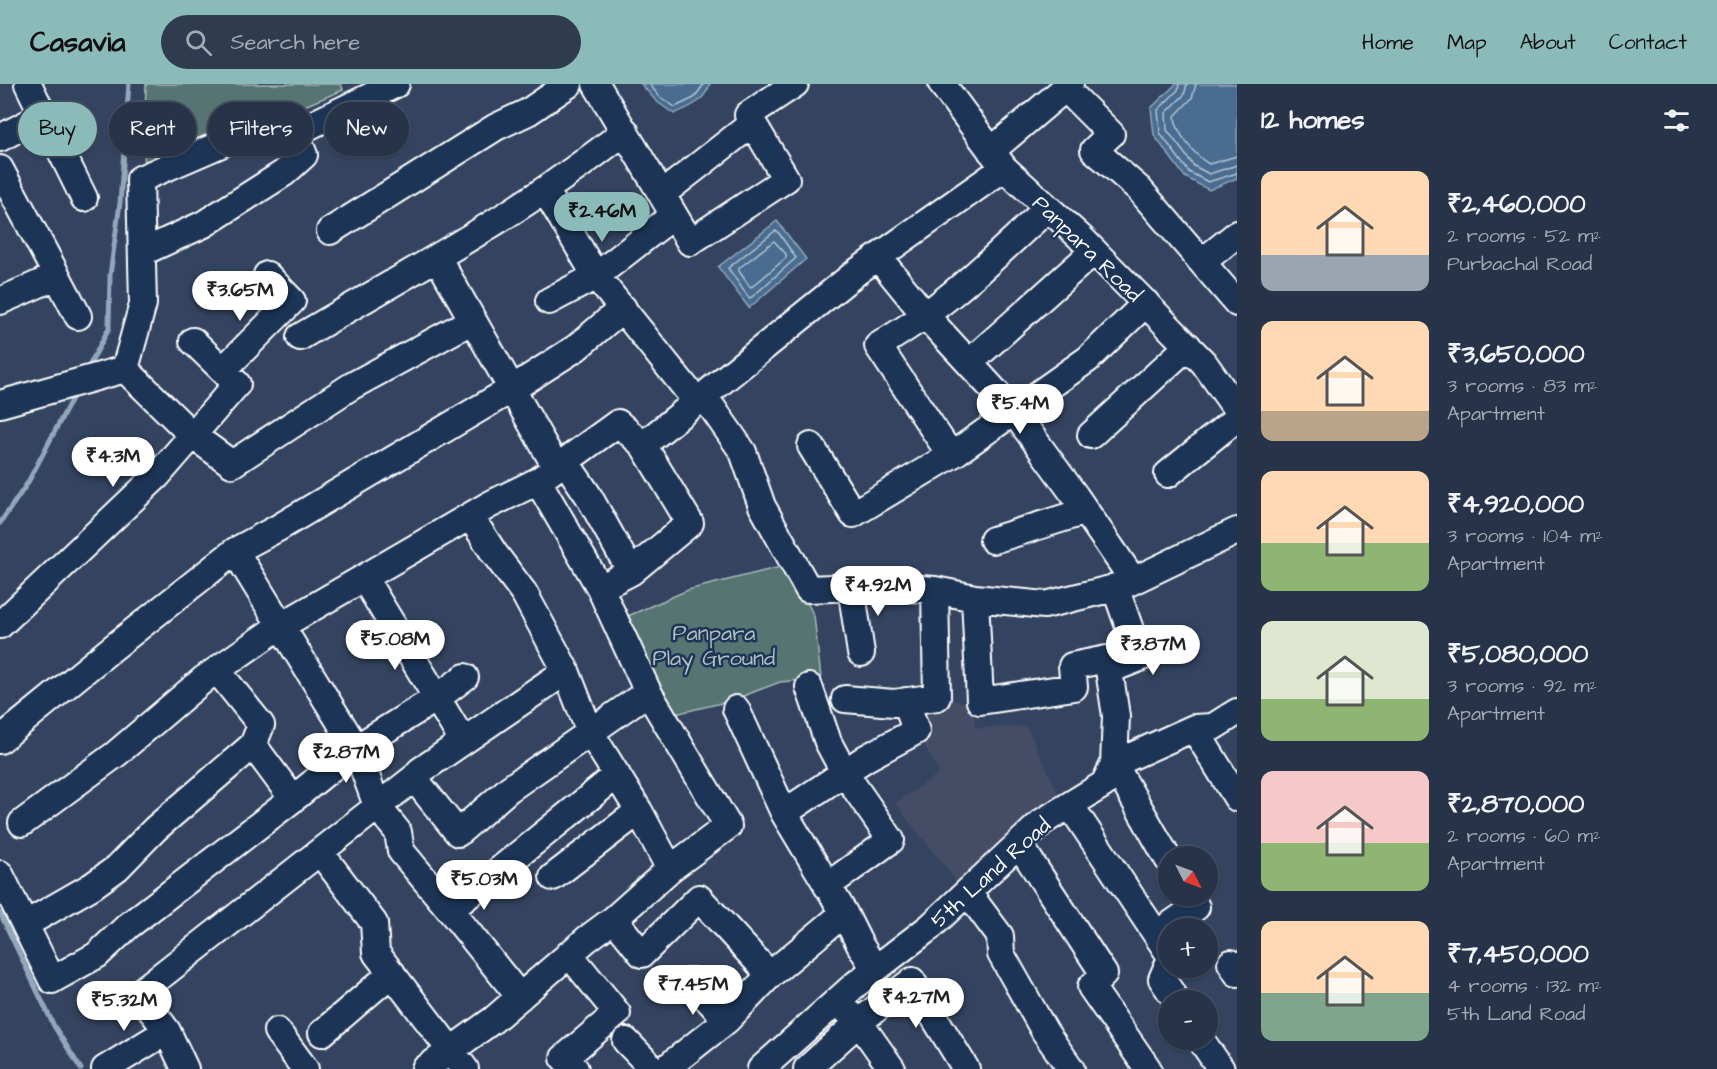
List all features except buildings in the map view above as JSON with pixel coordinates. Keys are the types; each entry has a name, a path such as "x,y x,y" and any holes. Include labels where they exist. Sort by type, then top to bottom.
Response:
{"street":[{"path":"28,84 37,102"},
{"path":"330,231 496,127 528,112 569,84"},
{"path":"596,84 690,242 786,179 748,115 795,84"},
{"name":"Panpara Road","path":"942,84 997,160 1094,251 1188,346 1204,363 1237,410"},
{"path":"313,124 392,85"},
{"path":"643,445 997,160 1067,86 1112,134 1094,150 1139,189 1237,303"},
{"path":"549,301 596,276 753,123"},
{"path":"2,132 18,126"},
{"path":"300,337 437,257 545,190 586,162 625,131"},
{"path":"125,369 143,304 140,179 208,150"},
{"path":"64,156 84,198"},
{"path":"142,252 204,224 284,172 302,156"},
{"path":"0,169 78,316"},
{"path":"545,190 596,276 743,452 762,506 808,589 879,586 936,590 975,598 1046,605 1124,584 1237,531"},
{"path":"950,454 878,346 925,315 974,275 1048,208"},
{"path":"1202,262 1237,234"},
{"path":"970,362 1094,251"},
{"path":"425,1069 459,1060 520,997 569,954 614,919 670,869 728,826 648,692 600,588 553,470 512,390 437,257"},
{"path":"878,257 925,315 1014,412 1086,511 1124,584 1140,658 1109,670"},
{"path":"223,370 292,301 267,275"},
{"path":"0,301 57,276"},
{"path":"811,446 853,514 958,451 1088,359 1146,303"},
{"path":"0,740 235,551 512,390 576,348 623,308"},
{"path":"125,369 192,435 232,464 350,387 472,320"},
{"path":"0,625 158,475 237,384 193,341"},
{"path":"1091,435 1188,346"},
{"path":"0,404 125,369"},
{"path":"1168,474 1237,418"},
{"path":"22,823 116,754 217,670 280,626 553,470 618,423 643,445 690,523 631,572 600,588"},
{"path":"553,470 588,495 631,572"},
{"path":"993,540 1086,511"},
{"path":"470,516 524,593 566,671 590,732 639,811 670,869"},
{"path":"235,551 356,748 377,806 398,832 401,851 520,997"},
{"path":"364,578 463,741"},
{"path":"851,587 861,653"},
{"path":"845,699 894,703 937,697 936,590"},
{"path":"975,598 980,701 1074,687 1072,666 1107,659 1116,716 1114,764 1161,846"},
{"path":"26,924 92,886 117,868 155,829 253,745 261,725 217,670"},
{"path":"185,1069 167,1031 139,993 420,771 566,671"},
{"path":"0,874 52,980 97,955 128,926 294,799 356,748 437,698 465,677"},
{"path":"809,687 828,742 844,772 891,840 827,886"},
{"path":"414,778 458,833 508,789 648,692"},
{"path":"784,813 866,758 916,732 906,701"},
{"path":"736,709 784,813 875,969"},
{"path":"1114,764 1194,728 1213,727 1237,712"},
{"path":"1194,728 1237,798"},
{"path":"253,745 294,799"},
{"name":"5th Land Road","path":"761,1069 836,1001 930,927 1042,822 1104,784 1114,764"},
{"path":"450,910 617,775"},
{"path":"1070,805 1158,936"},
{"path":"553,877 639,811"},
{"path":"1019,844 1104,974 1091,987 1148,1069"},
{"path":"320,852 374,923 376,952 459,1060"},
{"path":"968,893 1000,936 1001,954 1045,1032 1071,1069"},
{"path":"614,919 642,954 699,898 770,975"},
{"path":"1187,918 1196,906"},
{"path":"665,1069 727,1020 770,975 844,913"},
{"path":"569,954 617,1012 564,1058 575,1069"},
{"path":"322,1033 392,973"},
{"path":"691,981 727,1020"},
{"path":"807,1069 860,1022 912,981 966,1069"},
{"path":"836,1001 860,1022 892,1069"},
{"path":"105,1069 167,1031"},
{"path":"277,1031 305,1069"},
{"path":"626,1041 653,1069"},
{"path":"1209,1050 1221,1069"}],"shaded area":[{"path":"942,701 973,702 975,728 1027,727 1061,800 965,892 895,803 940,773 921,740 914,706"}],"green space":[{"path":"146,84 341,84 343,90 313,102 208,102 208,146 196,151 196,102 145,102"},
{"path":"144,156 184,156 145,172"},
{"name":"Panpara Play Ground","path":"788,565 814,616 821,678 780,682 730,701 667,716 621,619 688,590"}],"water":[{"path":"641,84 710,84 700,100 674,114 656,101"},
{"path":"1176,84 1237,84 1237,178 1209,190 1185,177 1154,135 1151,108"},
{"path":"777,221 806,259 749,308 718,267"}],"waterway":[{"path":"87,370 109,328 110,275 120,203 129,84"},
{"path":"0,523 27,484 76,391"},
{"path":"0,913 54,1026 81,1069"}]}
